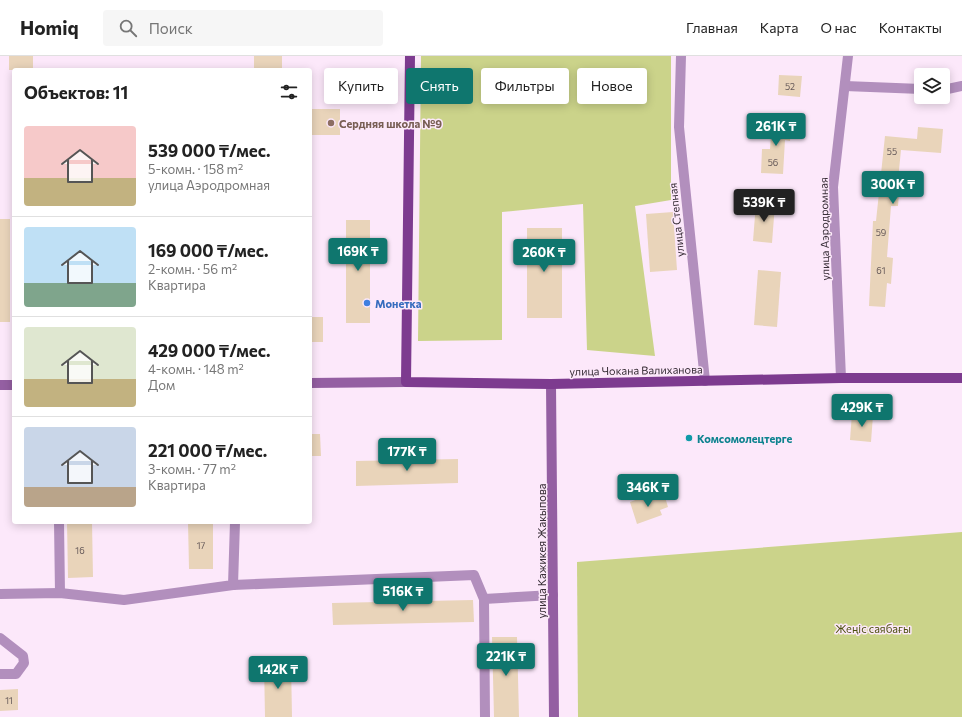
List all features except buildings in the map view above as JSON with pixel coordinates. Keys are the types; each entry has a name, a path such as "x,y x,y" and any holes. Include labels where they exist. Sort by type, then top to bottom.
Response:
{"main road":[{"path":"406,382 410,56"},
{"name":"улица Чокана Валиханова","path":"312,383 406,382 551,384 841,378 962,378"},
{"name":"улица Кажикея Жакыпова","path":"551,384 554,717"},
{"path":"0,385 12,385"}],"street":[{"name":"улица Степная","path":"681,56 679,127 705,381"},
{"name":"улица Аэродромная","path":"841,378 833,186 848,56"},
{"path":"845,86 914,90"},
{"path":"950,89 962,86"},
{"path":"59,524 60,593"},
{"path":"233,585 235,524"},
{"path":"0,594 60,593 124,600 233,585 474,575 484,599 485,717"},
{"path":"484,599 553,594"},
{"path":"0,638 23,656 24,663 16,674 0,674"}],"green space":[{"path":"421,56 671,56 671,200 635,206 655,356 587,350 583,204 502,212 502,340 418,341 420,104 473,104 473,68 421,68"},
{"name":"Жеңіс саябағы","path":"962,532 962,717 578,717 577,562"}],"place":[{"name":"Сердняя школа №9","path":"331,123"},
{"name":"Монетка","path":"367,303"},
{"name":"Комсомолецтерге","path":"689,438"}]}
